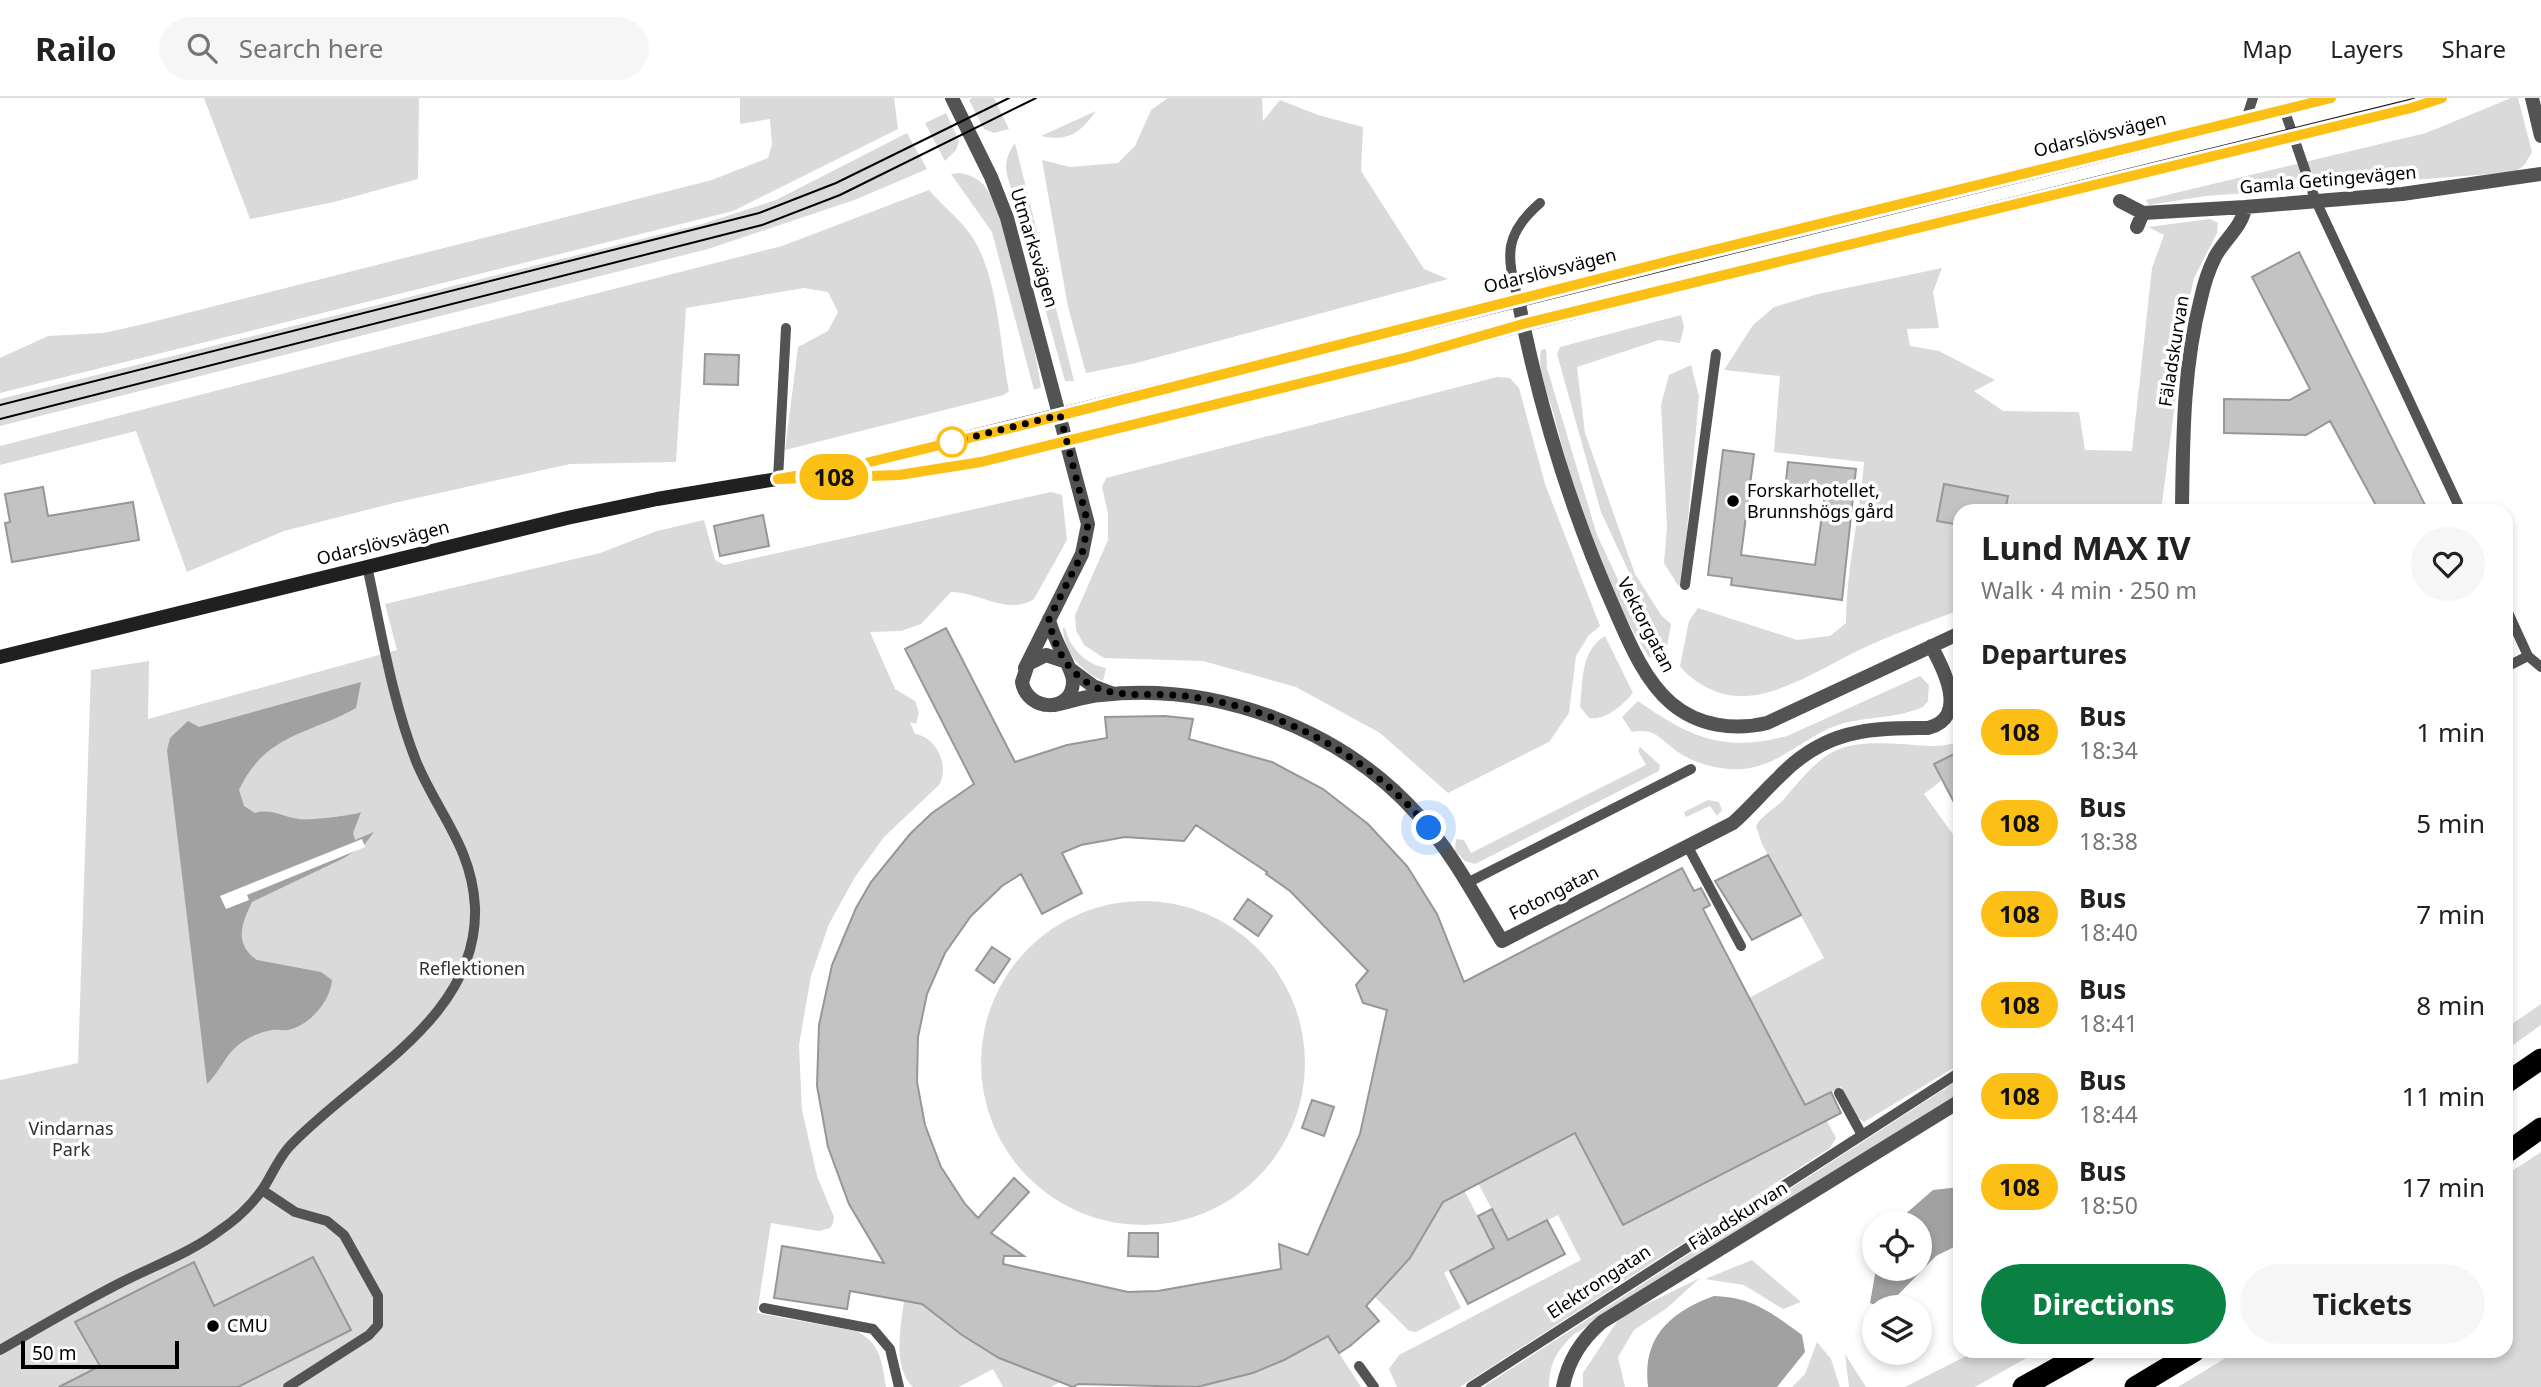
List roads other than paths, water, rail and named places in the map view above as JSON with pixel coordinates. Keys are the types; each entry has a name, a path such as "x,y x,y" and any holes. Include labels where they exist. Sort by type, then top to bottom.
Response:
{"highway":[{"path":"2513,1078 2541,1059"},
{"path":"2513,1148 2541,1128"},
{"path":"2023,1387 2075,1358"},
{"path":"2135,1387 2183,1358"}],"main road":[{"name":"Odarslövsvägen","path":"0,657 580,515 849,467 2331,98"},
{"name":"Odarslövsvägen","path":"778,479 899,475 981,462 1408,357 1523,324 2442,98"}],"street":[{"name":"Utmarksvägen","path":"952,98 986,164 1007,218 1060,415"},
{"path":"2532,98 2541,136"},
{"name":"Gamla Getingevägen","path":"2143,213 2402,194 2541,174"},
{"path":"2120,201 2143,213 2137,228"},
{"name":"Fäladskurvan","path":"2182,504 2183,413 2193,333 2214,258 2244,218 2245,207"},
{"name":"Vektorgatan","path":"1518,299 1556,458 1593,562 1633,648 1655,685 1673,704 1709,723 1732,727 1755,726 1790,713 1953,636"},
{"path":"1049,619 1073,679 1070,693 1054,705 1040,705 1027,696 1022,682 1025,668 1049,619 1082,554 1087,533 1086,509 1060,415"},
{"name":"Fotongatan","path":"1054,705 1112,694 1184,696 1238,706 1300,728 1324,740 1363,766 1411,807 1469,882 1502,941 1733,823 1755,805 1779,776 1803,755 1829,739 1856,732 1928,728 1944,719 1951,695 1931,646"},
{"path":"1025,668 1036,657 1046,655 1067,665"},
{"name":"Fotongatan","path":"1067,665 1093,686 1112,694"},
{"name":"Fäladskurvan","path":"1563,1387 1575,1352 1585,1337 1602,1322 1953,1105"}],"lane":[{"path":"2246,118 2253,98"},
{"path":"2284,109 2315,199 2458,504"},
{"path":"1518,299 1513,279 1512,234 1520,220 1540,203"},
{"path":"778,479 786,328"},
{"path":"1685,585 1716,354"},
{"path":"0,1350 74,1306 218,1232 247,1209 289,1147 424,1026 454,985 471,943 475,908 468,864 462,846 417,762 396,692 367,566"},
{"path":"2513,623 2528,656 2541,667"},
{"path":"2513,664 2528,656"},
{"path":"1469,882 1691,769"},
{"path":"1688,847 1741,946"},
{"name":"Elektrongatan","path":"1471,1387 1953,1076"},
{"path":"1839,1093 1862,1135"},
{"path":"262,1189 295,1212 338,1227 372,1284 379,1305 378,1325 369,1335 288,1387"},
{"path":"764,1308 873,1329 890,1349 899,1387"},
{"path":"1359,1366 1374,1387"}],"tram line":[{"path":"0,405 759,213 836,183 1009,98"},
{"path":"0,419 762,225 840,195 1036,98"}],"place":[{"name":"Forskarhotellet, Brunnshögs gård","path":"1733,501"},
{"name":"CMU","path":"213,1326"}],"park label":[{"name":"Reflektionen","path":"472,969"},
{"name":"Vindarnas Park","path":"71,1139"}]}
